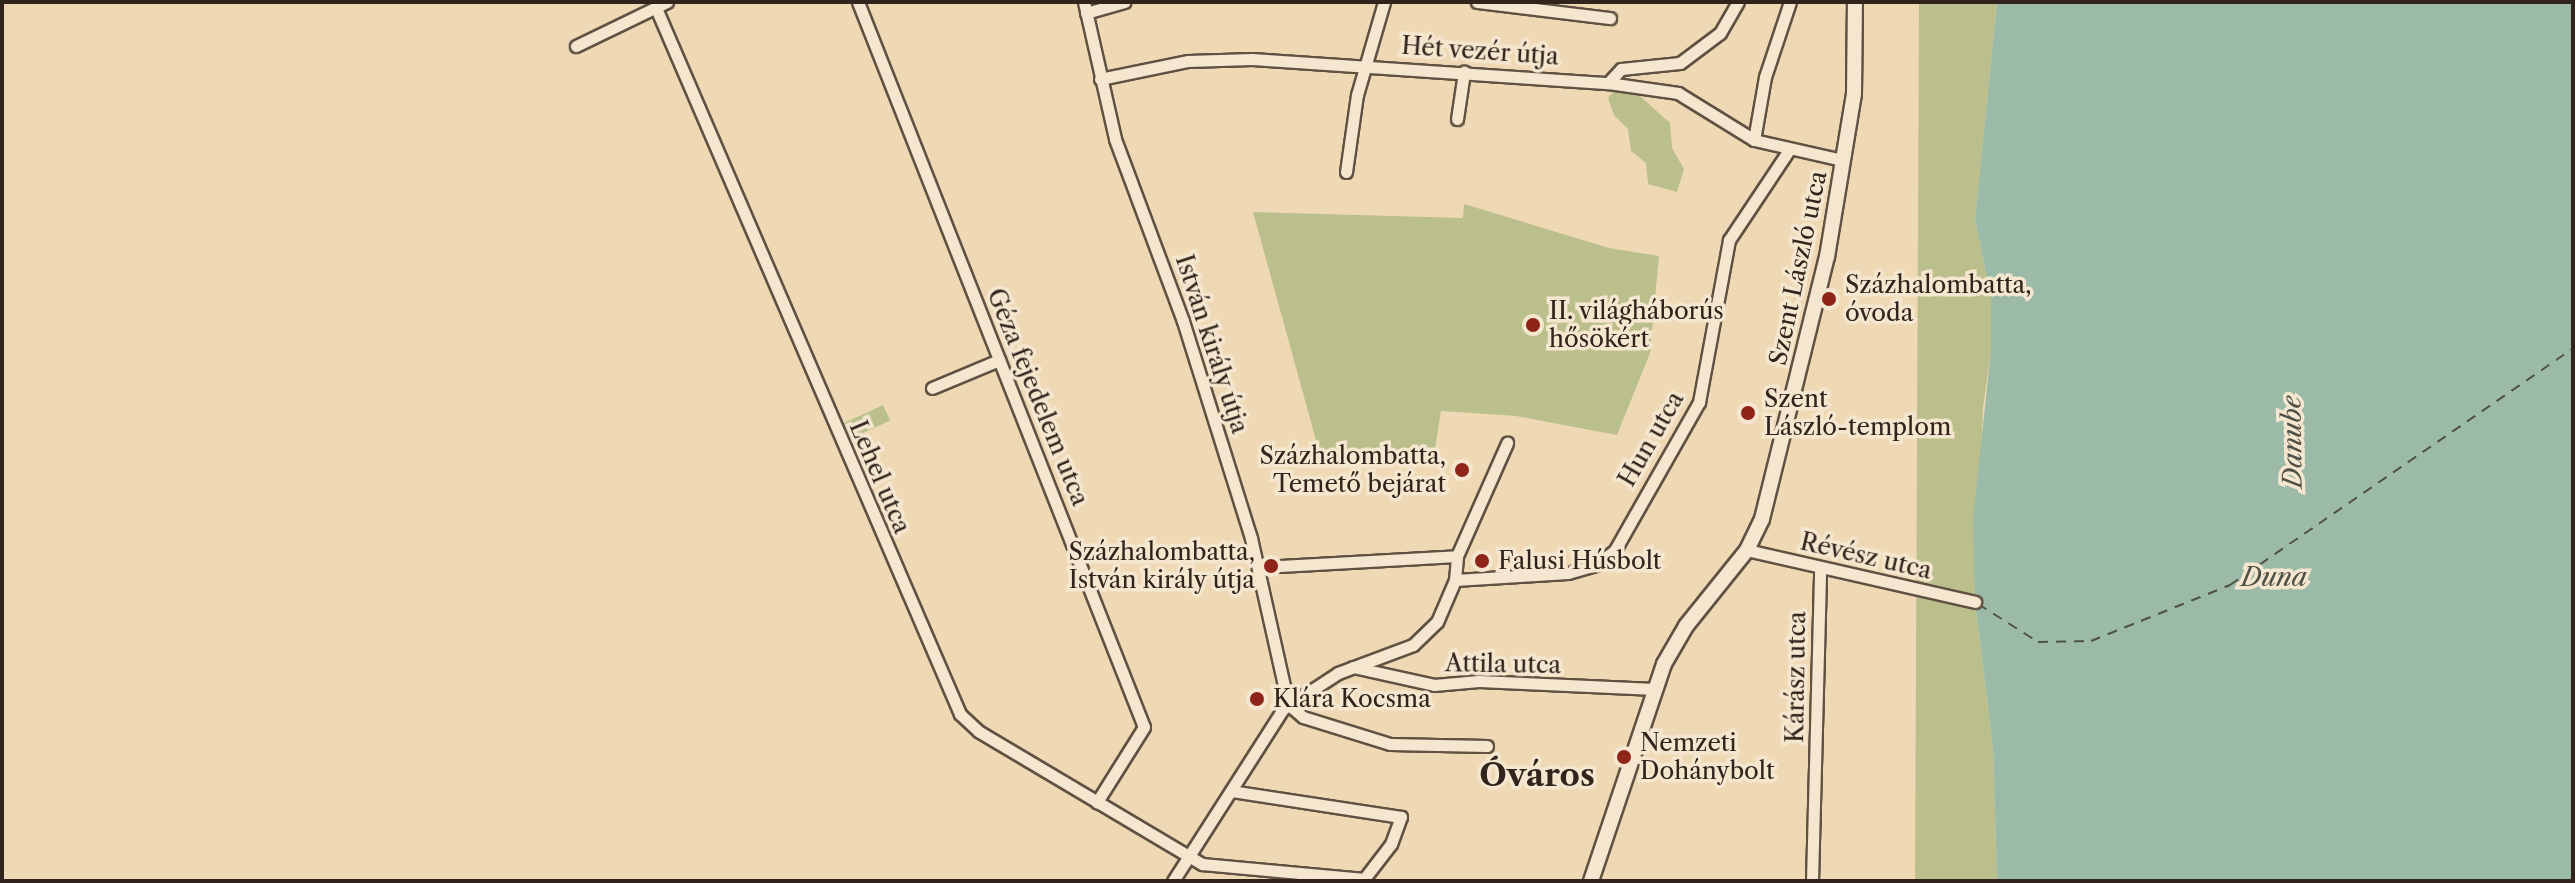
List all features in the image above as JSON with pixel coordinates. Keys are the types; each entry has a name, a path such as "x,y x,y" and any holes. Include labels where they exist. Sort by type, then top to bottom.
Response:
{"street":[{"name":"Géza fejedelem utca","path":"858,2 1144,727 1097,802"},
{"path":"1085,8 1124,2"},
{"path":"1346,172 1364,65 1384,2"},
{"path":"1477,2 1610,18"},
{"path":"1608,83 1621,69 1680,63 1720,33 1738,2"},
{"path":"1754,140 1765,77 1790,2"},
{"name":"Szent László utca","path":"1591,881 1655,689 1674,644 1747,550 1762,519 1803,358 1842,160 1857,65 1855,2"},
{"path":"576,46 662,5"},
{"name":"Lehel utca","path":"662,5 955,705 978,731 1202,864 1364,879 1391,844 1401,817 1232,791"},
{"name":"István király útja","path":"1085,8 1115,139 1179,309 1251,538 1288,704"},
{"name":"Hét vezér útja","path":"1100,79 1200,60 1364,65 1608,83 1678,93 1754,140 1842,160"},
{"path":"1457,119 1464,72"},
{"name":"Hun utca","path":"1455,580 1568,573 1596,565 1615,550 1699,402 1729,240 1789,150"},
{"path":"932,388 999,360"},
{"path":"1173,881 1288,704 1353,667 1423,638 1437,622 1455,580 1457,556 1507,443"},
{"name":"Révész utca","path":"1747,550 1820,570 1975,602"},
{"path":"1280,566 1457,556"},
{"name":"Kárász utca","path":"1812,881 1820,570"},
{"name":"Attila utca","path":"1353,667 1434,685 1479,681 1655,689"},
{"path":"1288,704 1303,717 1390,744 1487,746"}],"green space":[{"path":"1919,2 1997,2 1975,219 1991,299 1991,350 1983,408 1975,602 1993,749 1997,881 1915,881"},
{"path":"1614,91 1640,96 1670,123 1672,148 1684,169 1677,192 1648,184 1646,163 1631,151 1628,129 1614,115 1608,98"},
{"path":"1464,204 1609,248 1659,256 1650,353 1617,435 1516,416 1441,411 1433,462 1322,462 1253,212 1463,218"},
{"path":"883,405 890,420 850,439 843,424"}],"water":[{"name":"Duna","path":"1997,2 2573,2 2573,881 1997,881 1993,749 1975,602 1973,519 1991,350 1991,299 1975,219"}],"ferry route":[{"path":"1978,604 2038,642 2091,641 2230,585 2573,348"}],"place":[{"name":"Százhalombatta, óvoda","path":"1829,299"},
{"name":"II. világháborús hősökért","path":"1533,325"},
{"name":"Szent László-templom","path":"1748,413"},
{"name":"Százhalombatta, Temető bejárat","path":"1462,470"},
{"name":"Falusi Húsbolt","path":"1482,561"},
{"name":"Százhalombatta, István király útja","path":"1271,566"},
{"name":"Klára Kocsma","path":"1257,699"},
{"name":"Nemzeti Dohánybolt","path":"1624,757"}],"district":[{"name":"Óváros","path":"1537,775"}],"water label":[{"name":"Danube","path":"2293,442"}]}
